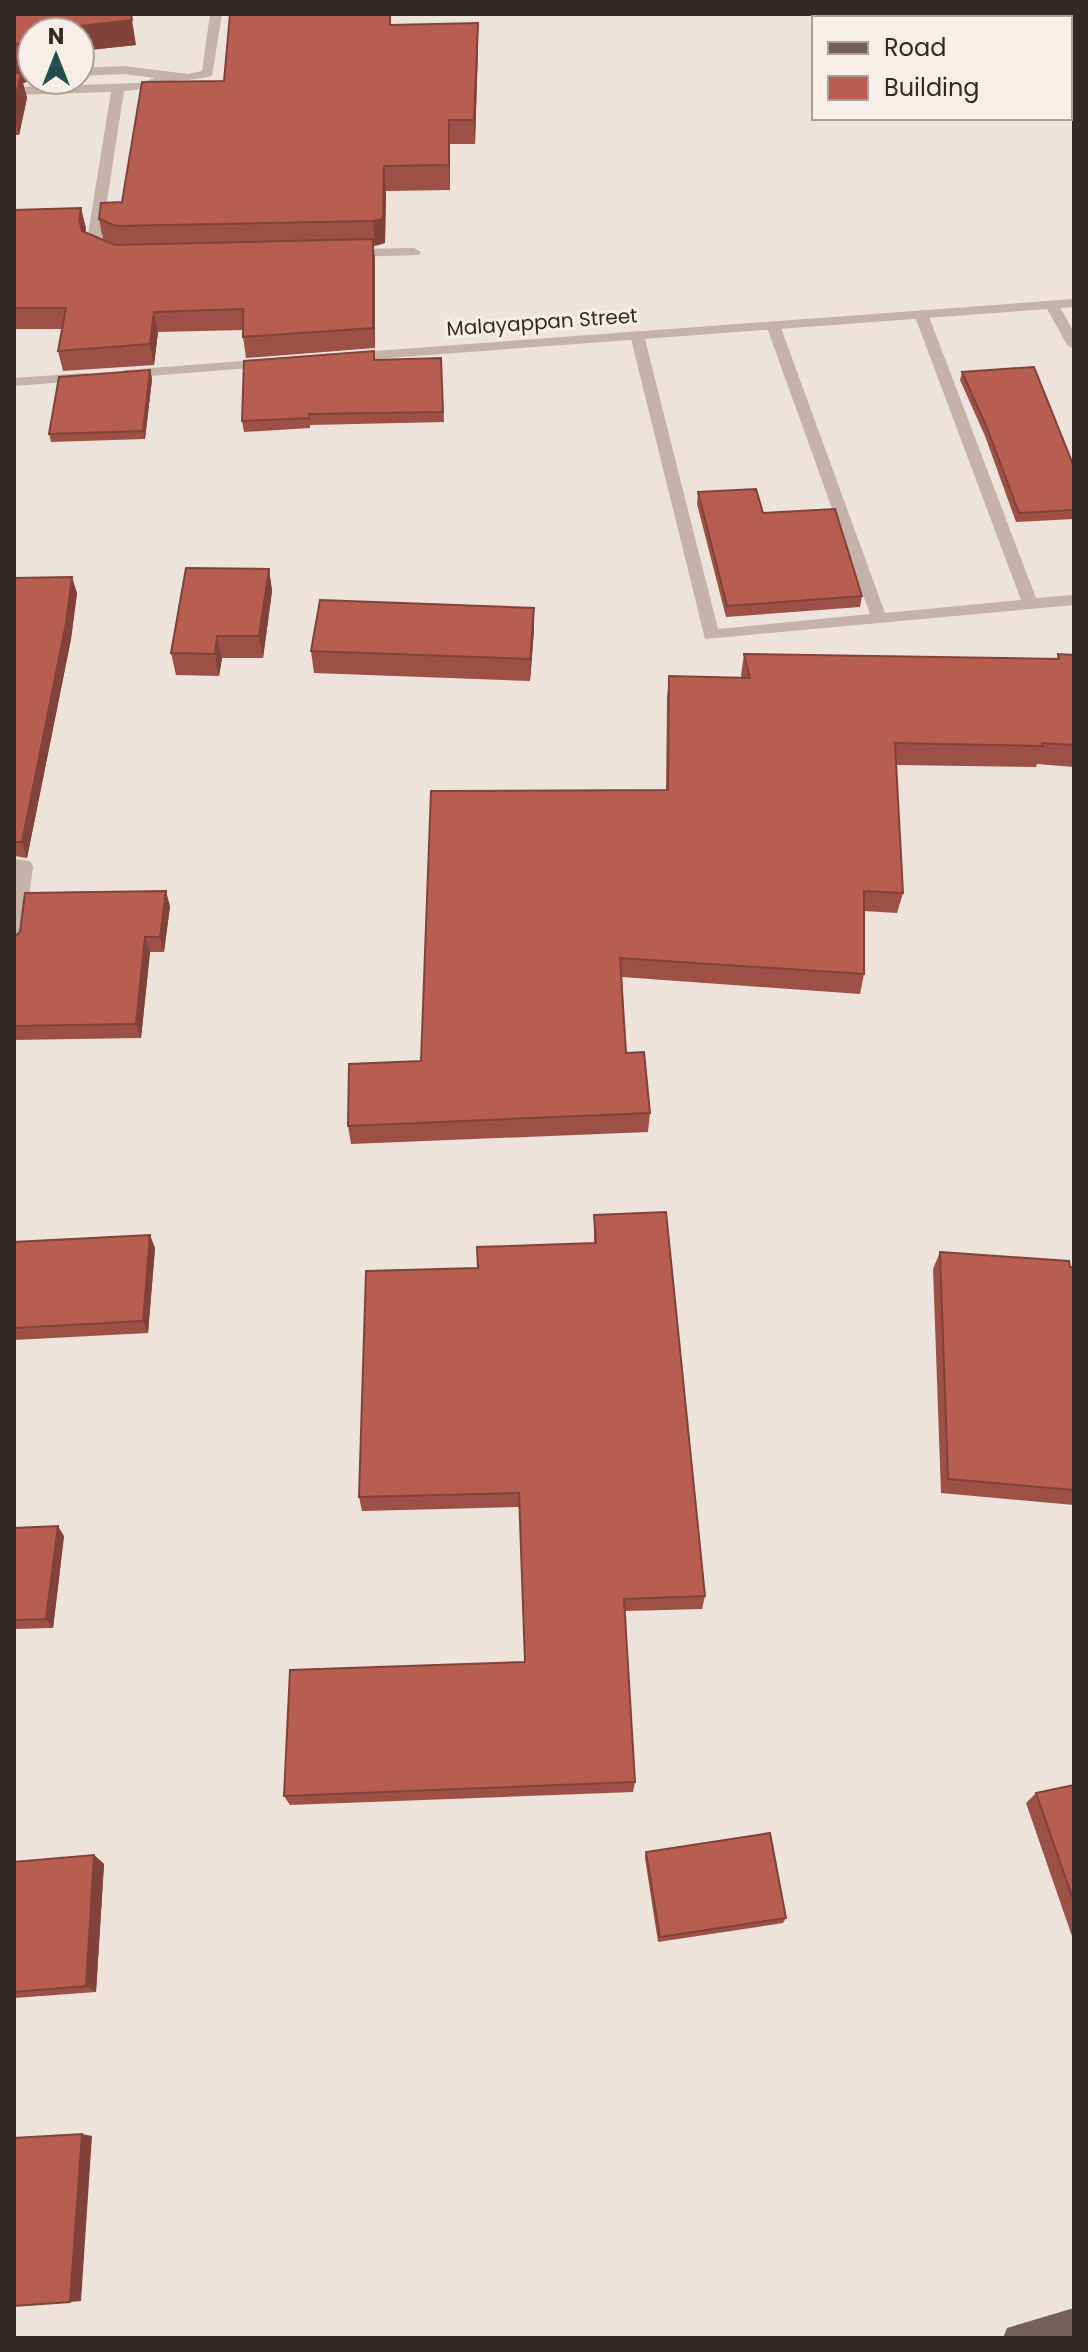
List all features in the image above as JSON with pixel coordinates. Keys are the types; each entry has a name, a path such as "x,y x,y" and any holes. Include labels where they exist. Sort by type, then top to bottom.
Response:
{"main road":[{"path":"1017,2338 1074,2322"}],"street":[{"path":"96,71 124,70 188,78 208,73 216,14"},
{"path":"14,91 141,87 171,77"},
{"path":"118,88 94,240 95,248 119,258"},
{"path":"337,253 414,252"},
{"name":"Malayappan Street","path":"326,359 1074,303"},
{"path":"1052,305 1074,345"},
{"path":"921,314 1030,603"},
{"path":"773,325 879,618"},
{"path":"637,335 711,635 1074,600"},
{"path":"14,382 279,362"},
{"path":"14,866 24,866 14,946"}],"building":[{"path":"14,14 131,14 132,20 96,24 96,16 16,16 14,44"},
{"path":"230,14 390,14 390,25 478,23 474,120 449,120 449,165 384,166 383,219 116,226 99,219 101,203 122,202 142,82 224,81"},
{"path":"14,73 16,73 16,96 14,105"},
{"path":"81,208 79,220 82,231 115,245 373,239 373,328 243,337 243,309 154,312 150,344 58,351 66,308 14,308 14,210"},
{"path":"374,351 374,360 441,358 443,412 309,414 309,418 242,421 244,361"},
{"path":"1034,367 1074,467 1074,510 1019,513 962,372"},
{"path":"150,370 143,431 49,434 59,377"},
{"path":"756,489 763,513 835,509 862,596 727,606 698,492"},
{"path":"186,568 269,569 259,636 217,636 215,654 171,653"},
{"path":"72,577 66,623 22,842 14,842 14,578"},
{"path":"320,600 534,608 530,659 311,651"},
{"path":"744,654 1059,659 1058,654 1074,655 1074,745 895,743 903,893 864,891 864,974 620,958 626,1053 644,1052 650,1113 348,1126 349,1064 421,1061 431,791 668,790 669,676 750,678"},
{"path":"166,891 160,937 145,937 136,1024 14,1026 14,937 20,932 25,893"},
{"path":"666,1212 705,1596 624,1599 635,1782 284,1796 290,1670 525,1662 519,1493 359,1497 366,1271 478,1268 477,1247 596,1243 594,1215"},
{"path":"150,1235 143,1321 14,1328 14,1242"},
{"path":"940,1252 1069,1261 1070,1267 1074,1267 1074,1490 948,1479"},
{"path":"58,1526 46,1619 14,1620 14,1528"},
{"path":"1074,1785 1074,1902 1036,1793"},
{"path":"770,1833 786,1918 660,1937 646,1852"},
{"path":"94,1855 86,1986 14,1992 14,1862"},
{"path":"82,2134 70,2302 14,2306 14,2138"}]}
